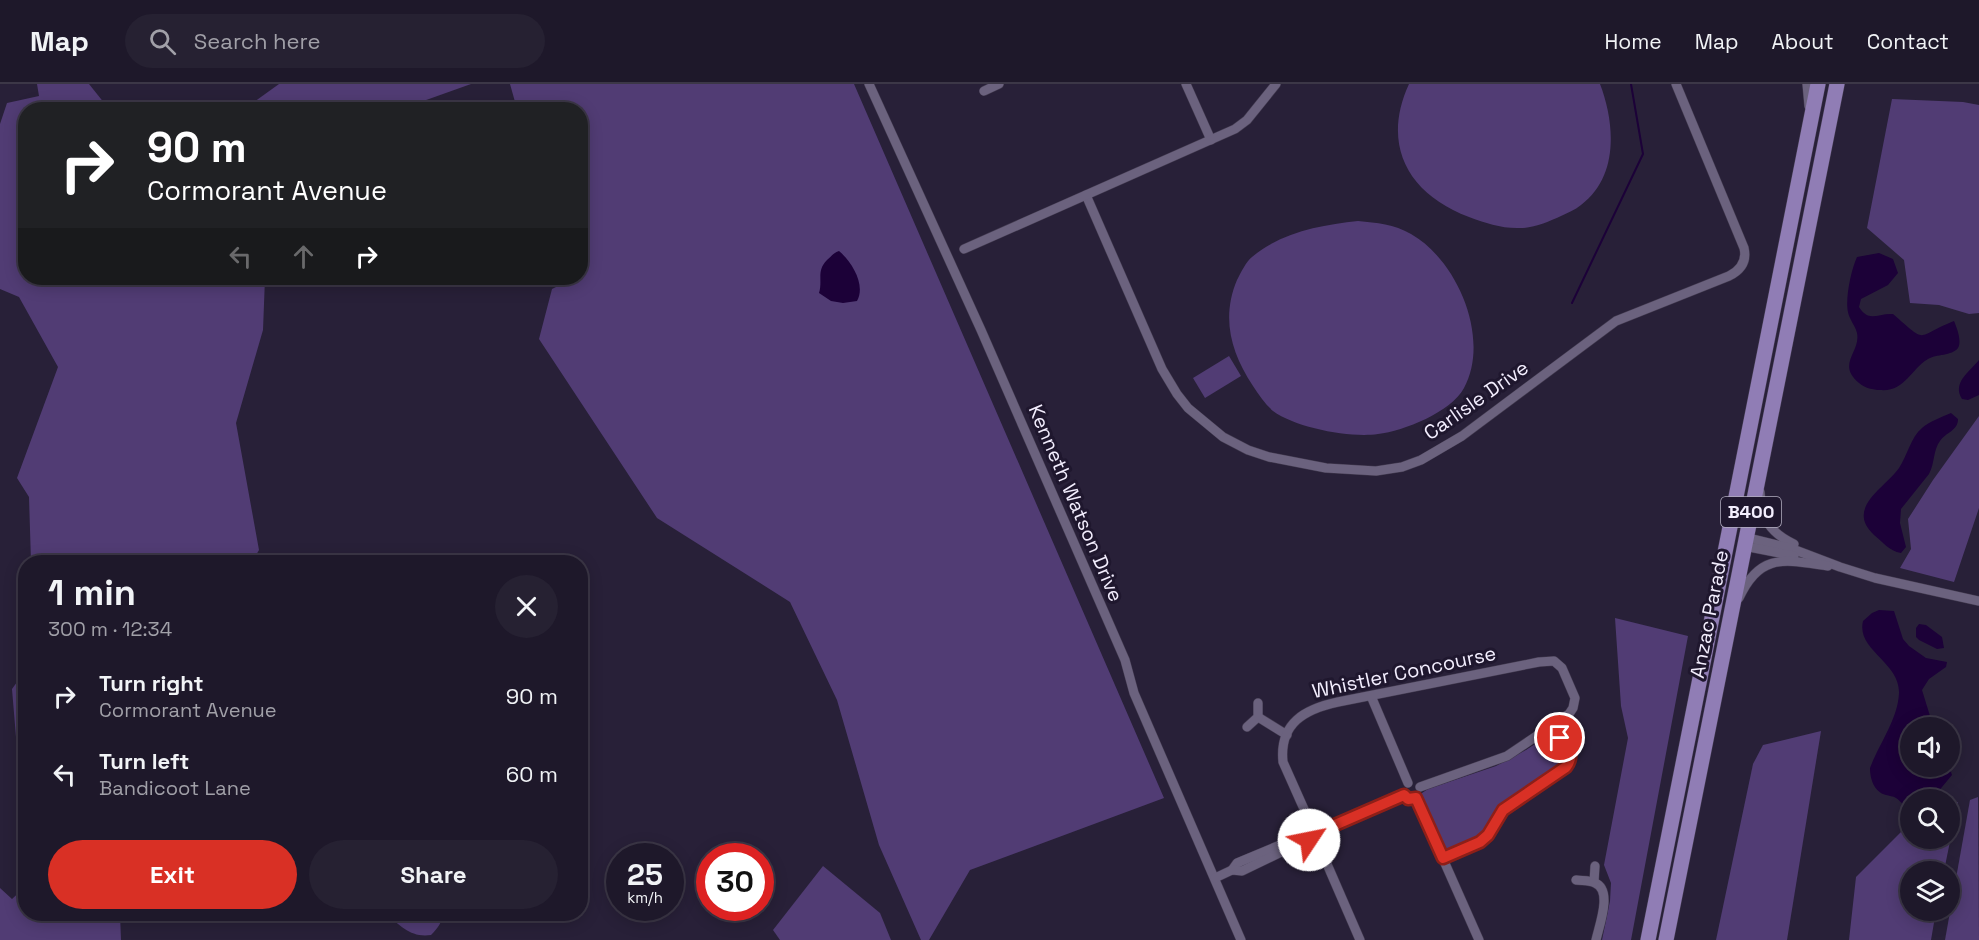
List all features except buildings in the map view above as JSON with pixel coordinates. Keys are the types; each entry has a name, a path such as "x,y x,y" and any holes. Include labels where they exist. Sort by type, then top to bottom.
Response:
{"main road":[{"name":"Anzac Parade","path":"1647,940 1818,84"},
{"name":"Anzac Parade","path":"1666,940 1837,84"},
{"path":"1728,538 1745,542"}],"street":[{"name":"Kenneth Watson Drive","path":"869,84 986,340 1125,660 1134,693 1241,940"},
{"path":"984,91 999,84"},
{"path":"1185,84 1211,140"},
{"path":"964,249 1240,126 1276,84"},
{"name":"Carlisle Drive","path":"1086,195 1162,369 1180,399 1196,416 1228,440 1269,457 1345,471 1367,472 1395,468 1414,463 1462,436 1616,321 1732,274 1741,267 1745,257 1744,248 1676,84"},
{"path":"1806,141 1809,103 1807,84"},
{"path":"1760,469 1761,508 1772,530 1785,540 1844,568"},
{"path":"1745,542 1875,578 1979,601"},
{"path":"1730,618 1750,578 1767,564 1787,560 1844,568"},
{"name":"Whistler Concourse","path":"1287,735 1292,724 1318,706 1548,661 1557,663 1562,668 1573,691 1575,702 1571,712 1551,727"},
{"path":"1371,696 1408,783"},
{"path":"1247,727 1258,717 1258,703"},
{"path":"1232,870 1240,872 1300,843 1314,841 1321,837 1313,829 1283,762 1283,746 1287,735 1258,717"},
{"path":"1419,787 1507,756 1551,727 1570,750 1571,759 1566,767 1503,810 1488,835 1480,842 1443,858"},
{"path":"1416,798 1408,799 1404,795 1404,787 1408,783 1414,783 1419,787"},
{"path":"1416,798 1419,794 1419,787"},
{"path":"1215,878 1232,870 1237,863 1313,829 1404,795"},
{"path":"1416,798 1479,940"},
{"path":"1313,829 1307,837 1314,841 1360,940"},
{"path":"1594,882 1595,866"},
{"path":"1576,880 1594,882 1602,888 1605,897 1596,940"}],"shaded area":[{"path":"37,84 89,84 103,102 18,102 18,285 265,285 263,330 236,423 259,550 256,555 31,555 29,497 17,478 58,367 19,297 0,289 0,124 7,103 39,96"},
{"path":"279,84 471,84 421,102 254,102"},
{"path":"510,84 854,84 1164,798 970,870 929,940 921,940 879,845 837,700 790,602 657,518 539,339 552,289 560,285 588,285 588,102 515,102"},
{"path":"1409,84 1600,84 1609,115 1611,132 1608,165 1602,180 1581,205 1551,221 1523,228 1493,225 1448,207 1430,195 1416,181 1406,165 1400,147 1398,127 1401,106"},
{"path":"1892,99 1963,102 1979,105 1979,313 1969,314 1939,305 1910,303 1904,260 1867,228"},
{"path":"1358,221 1398,228 1428,246 1455,281 1465,302 1474,346 1471,368 1464,388 1449,405 1426,419 1401,429 1366,435 1309,427 1273,411 1245,374 1234,348 1229,322 1232,294 1237,280 1252,257 1276,241 1302,231"},
{"path":"839,251 849,261 859,281 857,301 843,303 831,301 819,293 822,268 827,260"},
{"path":"1879,253 1893,259 1898,273 1888,285 1861,299 1859,307 1863,312 1870,316 1893,314 1912,330 1922,335 1954,321 1959,338 1959,345 1955,351 1928,359 1896,388 1889,390 1875,390 1859,383 1852,376 1849,364 1857,340 1857,333 1847,306 1851,277 1857,257"},
{"path":"1229,356 1241,376 1205,398 1193,378"},
{"path":"1979,360 1979,395 1968,400 1962,399 1959,393 1960,383"},
{"path":"1951,413 1958,419 1956,426 1940,441 1929,474 1901,509 1900,523 1906,547 1901,553 1897,552 1883,543 1866,525 1865,507 1899,468 1918,432 1929,423"},
{"path":"1979,416 1979,508 1954,582 1900,568 1911,549 1908,519"},
{"path":"1879,610 1894,611 1903,639 1909,646 1926,658 1947,662 1946,667 1929,679 1922,690 1930,717 1900,717 1900,777 1950,777 1940,789 1900,789 1900,801 1878,791 1871,776 1870,768 1892,722 1899,693 1893,673 1866,640 1863,621"},
{"path":"1615,618 1688,636 1631,940 1602,940 1610,901 1611,883 1604,865 1628,738 1621,706"},
{"path":"1919,624 1926,625 1942,637 1944,648 1937,649 1919,640 1916,637 1916,628"},
{"path":"18,681 18,745 16,737 12,689"},
{"path":"1821,731 1787,940 1716,940 1753,764 1763,745"},
{"path":"1547,736 1556,738 1565,749 1564,764 1479,838 1454,849 1441,846 1421,801 1422,793 1496,766"},
{"path":"1978,797 1979,940 1945,940 1948,921 1960,921 1959,861 1970,800"},
{"path":"1900,833 1900,849 1948,849 1946,861 1900,861 1900,921 1934,921 1931,940 1849,940 1856,877"},
{"path":"823,866 880,913 891,940 780,940 773,930"},
{"path":"0,888 12,899 18,893 18,921 120,921 121,940 0,940"},
{"path":"395,921 441,921 431,935 418,935"}],"waterway":[{"path":"1572,303 1643,154 1631,84"}],"route":[{"path":"1309,840 1317,841 1321,837 1321,831 1404,795 1408,799 1416,798 1443,858 1480,842 1488,835 1503,810 1511,803 1566,767 1571,754 1560,738"}]}
